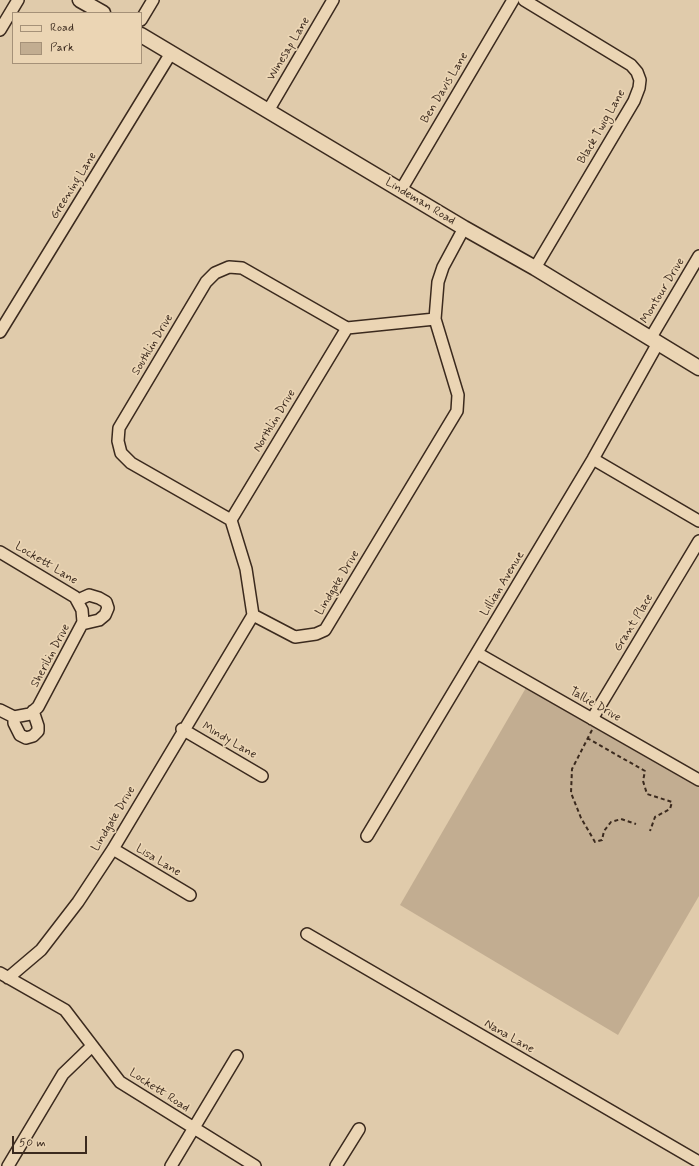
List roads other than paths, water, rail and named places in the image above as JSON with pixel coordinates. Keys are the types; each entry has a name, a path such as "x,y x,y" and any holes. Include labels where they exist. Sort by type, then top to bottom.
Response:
{"street":[{"path":"0,30 18,0"},
{"path":"80,0 101,12"},
{"path":"142,18 153,0"},
{"name":"Winesap Lane","path":"268,111 333,0"},
{"name":"Ben Davis Lane","path":"401,190 513,0"},
{"name":"Black Twig Lane","path":"524,0 631,65 637,72 640,80 639,88 634,101 535,268"},
{"name":"Lindeman Road","path":"142,36 464,228 535,268 699,368"},
{"name":"Greening Lane","path":"0,332 171,54"},
{"name":"Lindgate Drive","path":"41,950 78,902 113,849 182,729 253,615 295,637 316,634 325,630 457,411 458,395 435,319 438,282 443,267 464,228"},
{"name":"Montour Drive","path":"654,341 699,256"},
{"name":"Southlin Drive","path":"231,520 131,463 122,453 118,441 119,428 206,282 214,273 229,267 242,268 347,328"},
{"path":"347,328 435,319"},
{"name":"Northlin Drive","path":"231,520 347,328"},
{"name":"Lillian Avenue","path":"367,836 593,459 654,341"},
{"path":"593,459 699,521"},
{"path":"231,520 246,569 253,615"},
{"name":"Grant Place","path":"594,721 699,541"},
{"name":"Lockett Lane","path":"0,552 80,605 89,595 100,598 106,602 108,608 105,615 99,620 82,624"},
{"name":"Sherilin Drive","path":"33,711 38,707 82,624 80,605"},
{"name":"Tallie Drive","path":"477,652 594,721 699,780"},
{"path":"0,710 14,717 30,714 33,711 38,726 38,731 33,736 26,738 20,735 14,723 14,717"},
{"name":"Mindy Lane","path":"182,729 262,776"},
{"name":"Lisa Lane","path":"113,849 190,895"},
{"name":"Nana Lane","path":"307,934 699,1162"},
{"name":"Lockett Road","path":"41,950 4,976 65,1010 120,1082 255,1166"},
{"path":"8,1166 63,1074 92,1046"},
{"path":"171,1166 237,1056"},
{"path":"336,1166 359,1129"}]}
